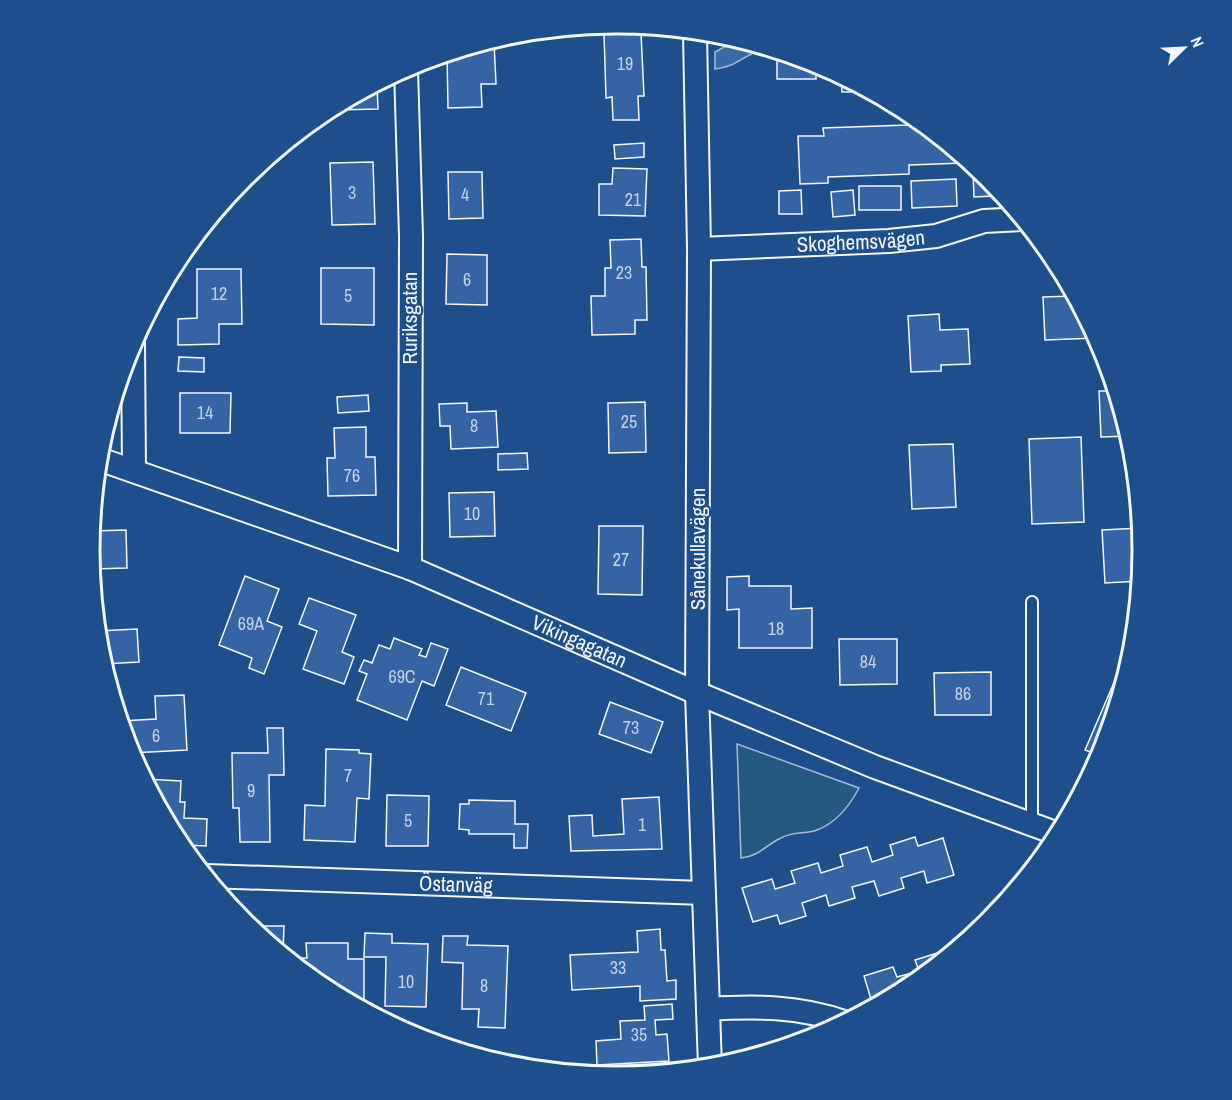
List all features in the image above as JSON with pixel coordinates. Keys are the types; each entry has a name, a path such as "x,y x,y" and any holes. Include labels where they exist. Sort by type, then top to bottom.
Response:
{"street":[{"name":"Sånekullavägen","path":"695,41 699,249 697,693 710,1057"},
{"name":"Ruriksgatan","path":"406,80 411,236 410,568"},
{"name":"Skoghemsvägen","path":"699,249 889,241 936,236 984,221 1012,220"},
{"path":"133,371 134,471"},
{"name":"Vikingagatan","path":"108,462 410,568 697,693 875,766 1048,830"},
{"name":"Östanväg","path":"217,876 704,892"},
{"path":"708,1009 760,1006 819,1013 832,1018"}],"lane":[{"path":"1032,602 1032,824"}],"shaded area":[{"path":"726,46 753,53 734,64 715,69 715,52"},
{"path":"737,744 859,788 842,813 824,827 783,837 756,854 741,858"}],"building":[{"path":"604,35 641,35 644,96 638,96 639,120 613,120 612,97 606,98"},
{"path":"494,49 496,84 481,84 482,107 448,108 447,63"},
{"path":"777,60 816,75 816,79 777,79"},
{"path":"842,87 852,92 842,92"},
{"path":"377,94 378,109 349,110"},
{"path":"907,125 957,163 909,165 909,174 828,177 828,183 800,184 798,136 824,136 823,128"},
{"path":"644,143 644,157 615,159 614,145"},
{"path":"373,162 375,224 332,225 330,163"},
{"path":"613,168 647,169 645,216 599,215 599,184 612,184"},
{"path":"448,172 482,172 483,218 449,219"},
{"path":"973,178 991,196 974,197"},
{"path":"956,179 957,206 912,208 911,181"},
{"path":"859,186 901,186 901,210 859,210"},
{"path":"801,190 802,214 779,214 779,191"},
{"path":"853,190 855,215 833,217 831,192"},
{"path":"641,239 642,267 646,267 647,320 635,320 635,334 592,335 591,296 605,296 605,268 611,268 610,240"},
{"path":"447,254 487,255 487,305 446,304"},
{"path":"321,268 374,268 374,325 321,324"},
{"path":"197,269 241,269 242,324 219,324 219,344 178,345 178,319 197,318"},
{"path":"1064,296 1085,338 1045,340 1043,297"},
{"path":"939,314 940,330 968,329 970,364 941,365 941,371 911,372 908,316"},
{"path":"179,357 204,358 204,372 178,371"},
{"path":"1099,391 1106,391 1119,436 1101,437"},
{"path":"180,393 231,393 230,433 180,433"},
{"path":"368,395 369,411 338,413 337,397"},
{"path":"645,402 646,452 609,453 608,403"},
{"path":"467,403 467,412 496,411 498,447 451,449 450,426 440,426 439,404"},
{"path":"366,427 366,457 375,457 376,495 328,496 327,458 335,458 334,428"},
{"path":"1081,437 1084,522 1032,524 1029,439"},
{"path":"953,444 956,507 912,509 909,445"},
{"path":"527,453 528,469 498,470 498,454"},
{"path":"494,492 495,536 450,537 449,493"},
{"path":"599,526 643,526 642,595 598,594"},
{"path":"1131,528 1130,582 1105,583 1102,530"},
{"path":"126,530 127,568 101,569 101,531"},
{"path":"245,576 279,589 267,621 282,627 264,674 249,668 252,658 219,645"},
{"path":"749,576 749,586 791,586 791,609 812,608 812,648 739,648 739,609 727,610 727,577"},
{"path":"309,598 356,615 342,652 354,657 344,684 303,669 317,631 299,624"},
{"path":"137,629 139,662 113,663 107,631"},
{"path":"394,638 422,649 419,655 426,657 431,643 448,649 434,686 422,681 407,720 357,700 367,674 359,671 364,660 372,663 379,645 390,649"},
{"path":"839,639 897,639 897,684 840,685"},
{"path":"461,667 526,693 511,731 446,705"},
{"path":"991,672 991,715 935,715 934,673"},
{"path":"1114,682 1092,747 1090,752 1085,750"},
{"path":"184,695 187,750 142,752 130,721 156,719 155,696"},
{"path":"610,702 663,722 651,753 599,734"},
{"path":"267,728 283,728 284,775 269,775 270,842 240,842 239,808 233,808 232,753 268,753"},
{"path":"326,749 359,750 359,753 371,754 369,799 357,798 355,842 304,840 305,805 325,806"},
{"path":"155,780 181,781 180,802 185,802 184,818 207,819 206,846 194,845"},
{"path":"387,795 429,796 428,846 386,846"},
{"path":"659,797 662,849 571,851 569,816 592,815 593,836 624,834 622,799"},
{"path":"469,800 515,801 515,824 528,824 527,848 514,848 514,834 469,834 469,830 459,829 460,804 469,804"},
{"path":"915,837 918,846 943,838 954,875 927,883 924,871 901,878 904,888 879,896 874,881 852,887 855,898 829,906 826,895 802,903 806,916 780,924 777,915 753,922 742,888 772,879 775,889 795,883 791,871 818,863 821,873 843,866 840,855 867,847 872,862 893,855 890,845"},
{"path":"284,926 283,944 276,938 264,927"},
{"path":"660,929 661,950 665,950 667,981 676,980 676,999 640,1001 640,986 572,990 570,955 638,952 637,931"},
{"path":"365,933 392,934 392,943 428,944 426,1007 385,1006 386,957 364,957"},
{"path":"443,936 468,936 467,945 508,946 505,1028 478,1027 479,1009 462,1009 463,963 442,962"},
{"path":"306,943 348,943 348,959 364,959 364,999 301,958 307,958"},
{"path":"937,953 918,968 915,960"},
{"path":"893,967 897,977 910,974 871,998 864,976"},
{"path":"672,1004 673,1019 655,1020 656,1035 667,1034 669,1061 597,1065 596,1041 621,1039 620,1021 645,1020 644,1006"}]}
